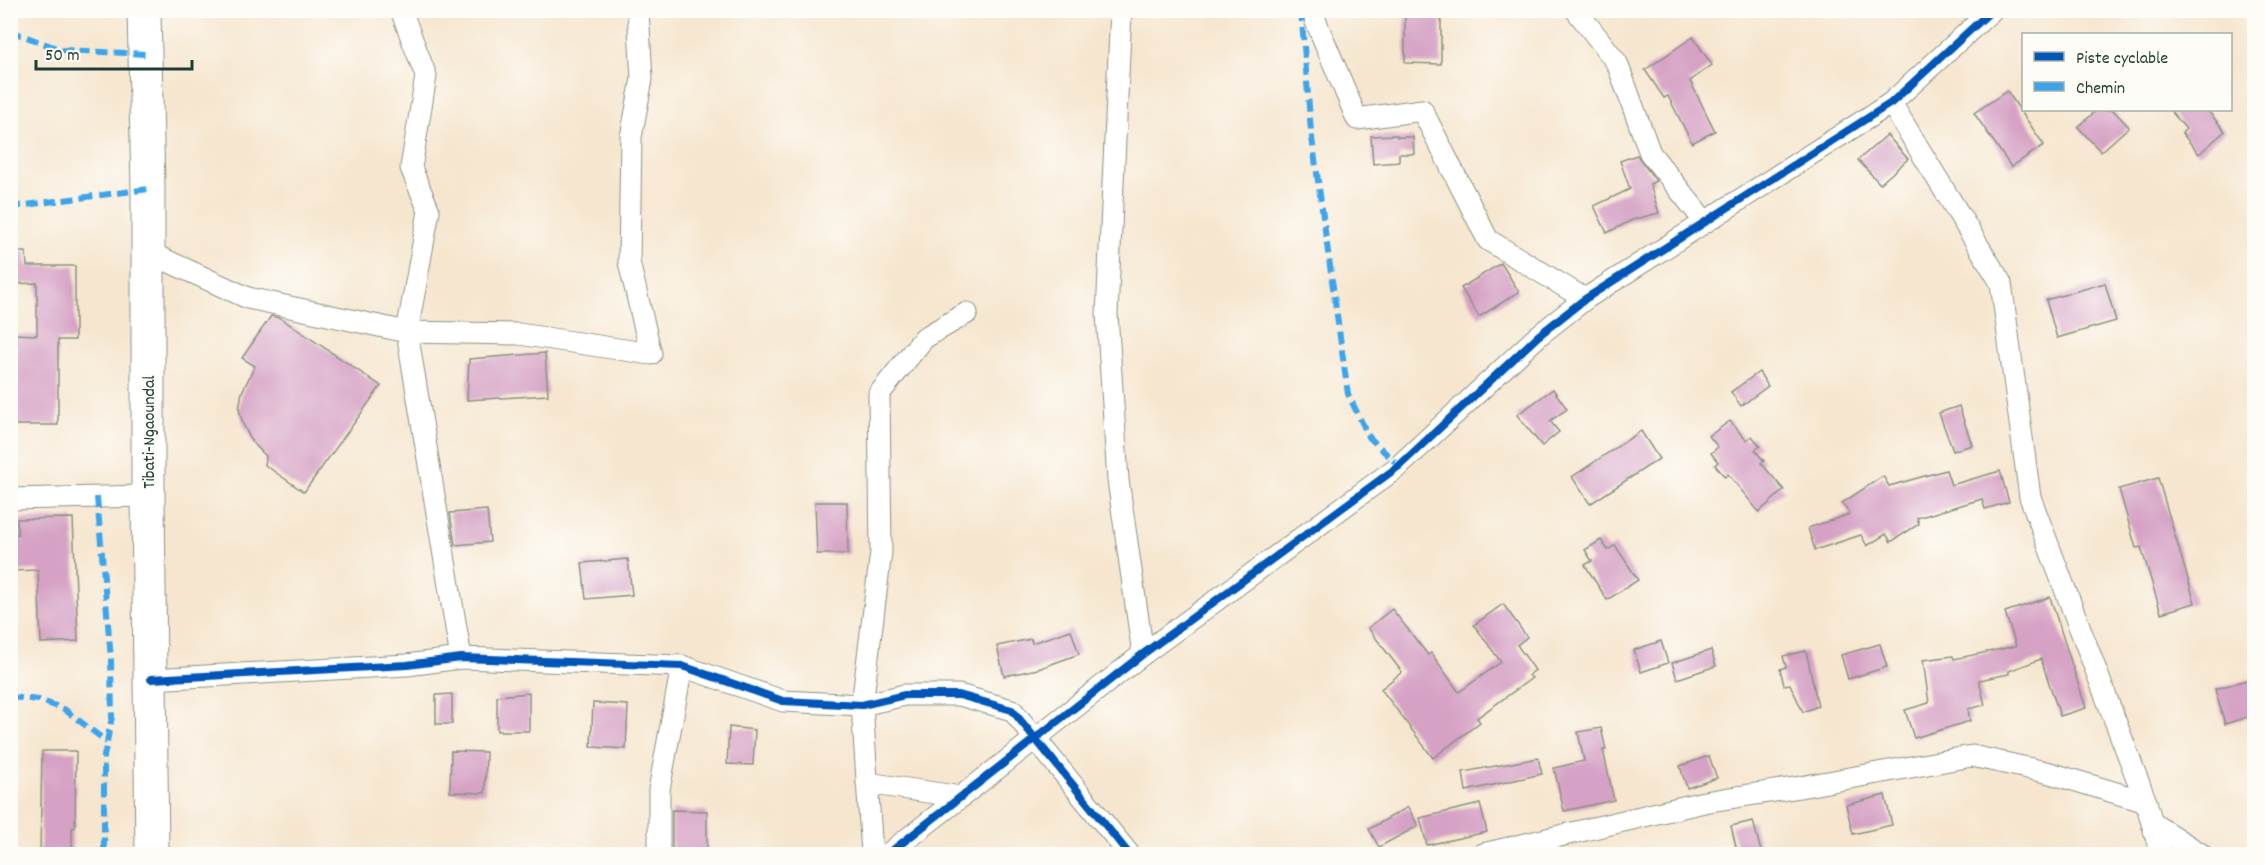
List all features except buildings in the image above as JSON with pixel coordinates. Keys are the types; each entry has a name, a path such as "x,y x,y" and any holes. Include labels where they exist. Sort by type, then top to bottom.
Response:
{"highway":[{"name":"Tibati-Ngaoundal","path":"144,10 152,855"}],"street":[{"path":"401,10 426,75 411,168 429,211 407,332 461,658"},
{"path":"148,252 248,298 407,332 519,334 651,354 629,262 631,137 642,79 638,10"},
{"path":"1121,10 1107,314 1118,480 1143,654"},
{"path":"1311,10 1357,119 1422,110 1488,240 1585,299"},
{"path":"1576,10 1617,63 1650,153 1705,222"},
{"path":"888,855 1143,654 1399,466 1538,336 1585,299 1891,103 1992,10"},
{"path":"1891,103 2001,283 2030,497 2146,802 2161,855"},
{"path":"872,855 862,705 881,552 879,394 924,338 967,313"},
{"path":"10,499 148,496"},
{"path":"151,679 407,665 461,658 682,666 783,701 862,705 905,695 959,695 1012,710 1129,855"},
{"path":"659,855 659,790 682,666"},
{"path":"1483,855 1704,802 1800,788 1972,756 2050,773 2146,802"},
{"path":"867,783 961,797"},
{"path":"2152,823 2200,855"}],"marked path":[{"path":"1301,10 1311,131 1348,394 1369,437 1399,466"},
{"path":"10,31 62,50 146,54"},
{"path":"10,207 148,189"},
{"path":"97,497 111,659 112,717 104,756 104,854"},
{"path":"10,697 39,700 64,709 107,742"}],"cycle path":[{"path":"888,854 1143,654 1399,466 1538,336 1585,299 1891,103 1992,10"},
{"path":"151,679 407,665 461,658 682,666 783,701 862,705 905,695 959,695 1012,710 1129,854"}]}
